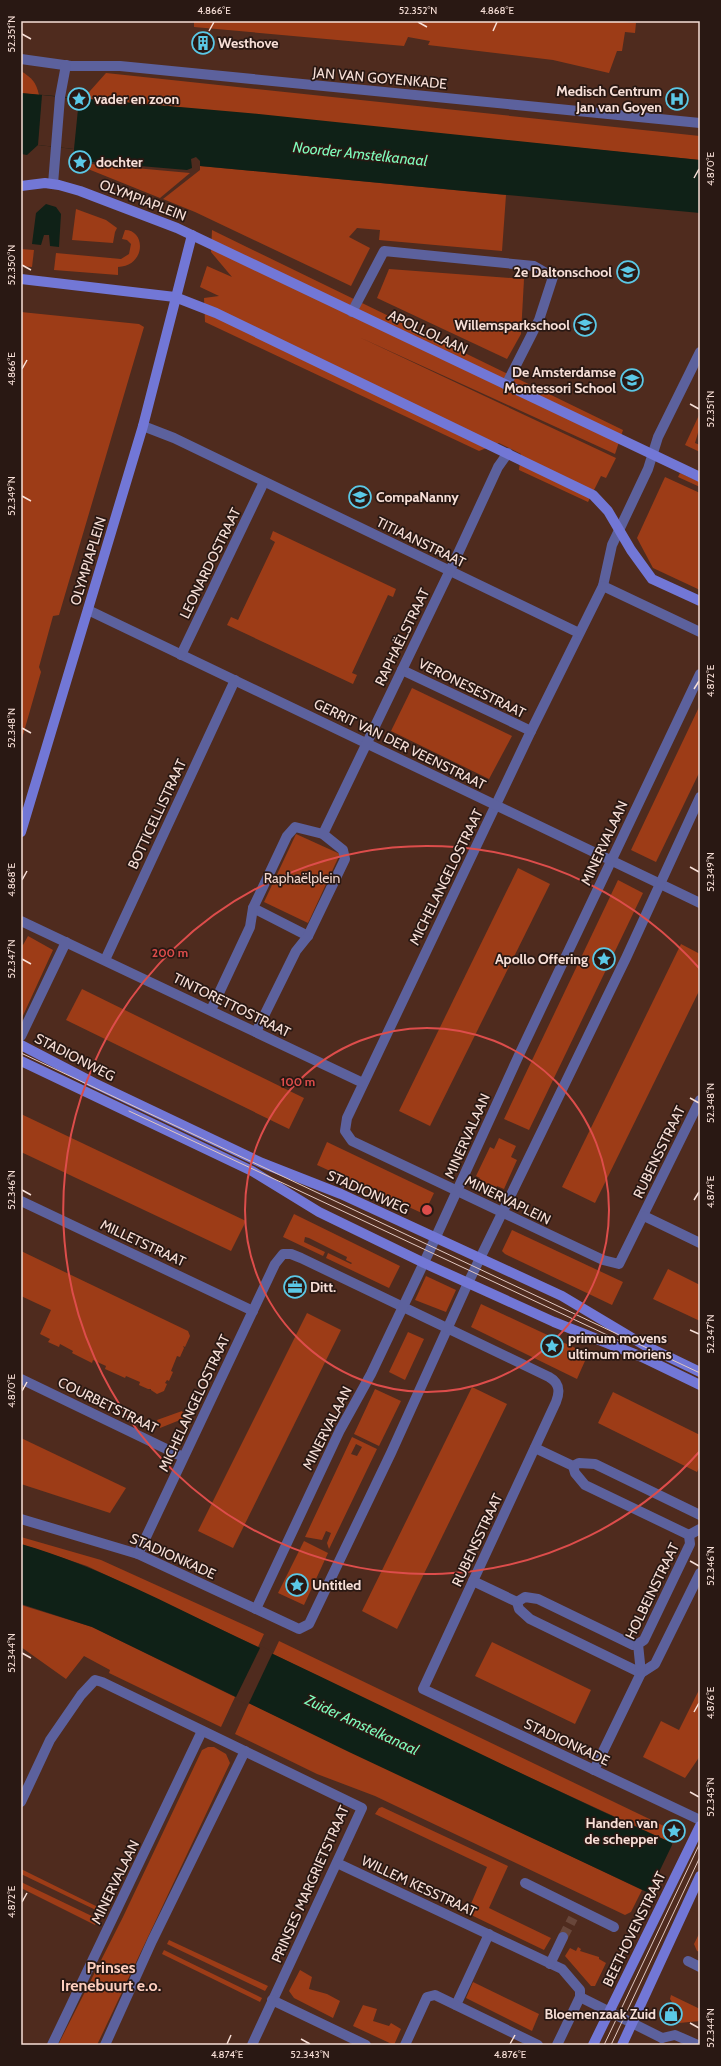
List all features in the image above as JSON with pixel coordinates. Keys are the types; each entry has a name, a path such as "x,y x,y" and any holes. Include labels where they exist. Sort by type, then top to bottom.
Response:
{"street":[{"name":"JAN VAN GOYENKADE","path":"21,59 62,65 120,66 700,122"},
{"path":"53,184 62,65"},
{"name":"OLYMPIAPLEIN","path":"21,186 53,184 80,191 192,235 142,426 21,832"},
{"name":"APOLLOLAAN","path":"192,235 700,477"},
{"path":"352,312 384,251 534,266 553,277 539,320 506,385"},
{"path":"21,279 175,297 216,313 593,495 608,511 652,579 700,601"},
{"path":"619,529 648,469 658,437 700,352"},
{"name":"TITIAANSTRAAT","path":"142,426 174,438 449,572 579,633"},
{"name":"RAPHAËLSTRAAT","path":"323,834 498,467 508,453"},
{"name":"LEONARDOSTRAAT","path":"181,655 264,482"},
{"name":"MICHELANGELOSTRAAT","path":"363,1083 531,732 603,586 612,545 619,529"},
{"path":"603,586 700,632"},
{"name":"GERRIT VAN DER VEENSTRAAT","path":"88,610 700,903"},
{"name":"VERONESESTRAAT","path":"402,670 531,732"},
{"name":"MINERVALAAN","path":"256,1609 337,1437 370,1374 424,1263 518,1055 700,674"},
{"name":"BOTTICELLISTRAAT","path":"105,960 235,680"},
{"path":"402,1307 447,1328 661,885 700,797"},
{"path":"211,1010 250,927 253,908 287,836 295,827 323,834 343,850 345,859 308,936 296,951 256,1032"},
{"path":"253,908 308,936"},
{"path":"21,921 66,942 21,1036"},
{"name":"TINTORETTOSTRAAT","path":"66,942 363,1083"},
{"name":"STADIONWEG","path":"21,1045 94,1083 262,1163 341,1194 562,1296 644,1345 700,1372"},
{"name":"STADIONWEG","path":"21,1061 252,1171 319,1212 424,1263 554,1322 642,1357 700,1385"},
{"name":"MINERVAPLEIN","path":"363,1083 345,1124 347,1137 352,1141 457,1191 603,1260 620,1264 644,1216"},
{"name":"RUBENSSTRAAT","path":"644,1216 700,1100"},
{"name":"MILLETSTRAAT","path":"21,1201 252,1311"},
{"path":"644,1216 700,1243"},
{"name":"MICHELANGELOSTRAAT","path":"138,1554 252,1311 275,1264 283,1254 291,1254 402,1307"},
{"name":"RUBENSSTRAAT","path":"423,1689 556,1402 559,1390 553,1379 447,1328"},
{"name":"STADIONKADE","path":"21,1519 138,1554 299,1629 309,1624 391,1453 447,1328"},
{"name":"COURBETSTRAAT","path":"21,1379 183,1457"},
{"path":"535,1448 573,1466"},
{"path":"573,1466 579,1463 595,1464 700,1515"},
{"path":"573,1466 575,1474 585,1485 688,1535"},
{"name":"HOLBEINSTRAAT","path":"641,1672 638,1644 644,1640 690,1544 688,1535 700,1529"},
{"path":"594,1770 641,1672 655,1664 700,1573"},
{"path":"473,1581 517,1602 519,1609 530,1619 641,1672"},
{"path":"517,1602 525,1597 538,1599 633,1645 638,1644"},
{"path":"21,1802 50,1740 81,1695 95,1680 245,1751 152,1941 105,2045"},
{"name":"STADIONKADE","path":"423,1689 700,1820"},
{"name":"MINERVALAAN","path":"52,2045 202,1731"},
{"name":"PRINSES MARGRIETSTRAAT","path":"245,1751 362,1808 252,2045"},
{"name":"BEETHOVENSTRAAT","path":"593,2045 700,1826"},
{"name":"WILLEM KESSTRAAT","path":"337,1863 562,1969 580,1990 580,1997"},
{"path":"622,2045 700,1876"},
{"path":"525,1883 575,1913 614,1926"},
{"path":"456,2005 489,1934"},
{"path":"550,1964 563,1937"},
{"path":"688,1961 700,1967"},
{"path":"405,2045 428,1997 435,1995 538,2045"},
{"path":"557,2045 580,1997 632,2024 661,2042 675,2035 698,2045"},
{"path":"272,2000 366,2045"}],"green space":[{"path":"194,21 611,21 636,23 635,33 625,32 622,51 617,51 609,73 553,60 428,45 430,41 408,37 404,46 194,27"},
{"path":"21,71 33,81 39,95 21,93"},
{"path":"106,73 700,136 700,160 164,106 82,100"},
{"path":"80,163 190,173 160,198 83,167"},
{"path":"200,166 506,195 502,251 379,240 380,230 357,228 349,237 370,248 351,286 195,212 163,199 200,170"},
{"path":"76,209 106,220 117,228 113,243 72,240"},
{"path":"125,230 132,232 137,236 140,248 134,261 127,265 118,267 118,275 54,270 56,253 121,259 129,254 131,244 127,240 122,239"},
{"path":"212,230 623,430 615,454 359,337 616,458 606,478 601,476 588,502 519,470 521,454 499,443 479,451 205,322 204,298 219,296 200,287 207,266 232,277 211,252"},
{"path":"21,249 34,250 32,267 21,266"},
{"path":"389,269 524,279 521,334 507,359 377,298"},
{"path":"21,312 139,324 144,327 59,615 53,616 39,667 41,672 21,742"},
{"path":"700,413 700,426 695,443 700,445 700,452 685,445"},
{"path":"680,473 700,482 700,487 678,477"},
{"path":"665,477 700,493 700,590 653,568 637,538"},
{"path":"273,531 396,589 393,597 388,595 352,673 357,675 353,684 227,625 231,617 238,620 275,542 270,539"},
{"path":"412,688 512,736 489,779 391,731"},
{"path":"700,705 700,771 656,862 631,850"},
{"name":"Raphaëlplein","path":"296,834 340,854 308,923 264,902"},
{"path":"518,868 550,884 430,1126 399,1111"},
{"path":"618,880 643,893 529,1130 504,1119"},
{"path":"28,936 53,950 21,1020 21,944 23,945"},
{"path":"681,944 700,954 700,989 595,1203 562,1187"},
{"path":"82,989 304,1098 289,1129 66,1020"},
{"path":"21,1114 246,1221 231,1251 21,1152"},
{"path":"499,1138 516,1146 511,1157 517,1160 504,1189 497,1186 496,1188 479,1180 480,1178 476,1176 490,1147 494,1149"},
{"path":"327,1142 434,1193 424,1214 317,1165"},
{"path":"294,1214 400,1266 389,1288 326,1258 328,1253 351,1264 352,1263 346,1260 347,1257 309,1238 305,1237 304,1242 325,1252 323,1256 283,1237"},
{"path":"512,1230 623,1282 612,1305 505,1254 502,1251"},
{"path":"21,1251 188,1331 190,1336 185,1347 183,1346 184,1348 180,1357 177,1356 169,1381 167,1380 165,1383 167,1384 164,1391 157,1394 151,1389 139,1385 140,1382 126,1376 125,1378 105,1369 106,1366 93,1360 92,1363 72,1353 73,1351 60,1344 59,1347 48,1342 50,1339 40,1334 51,1310 21,1296"},
{"path":"668,1269 700,1285 700,1321 653,1299"},
{"path":"426,1276 456,1290 446,1312 415,1300"},
{"path":"481,1304 588,1354 577,1379 471,1327"},
{"path":"307,1313 341,1330 233,1548 198,1531"},
{"path":"408,1332 424,1339 405,1380 389,1372"},
{"path":"472,1387 507,1404 397,1629 362,1611"},
{"path":"375,1389 401,1401 379,1446 354,1434"},
{"path":"613,1392 700,1435 700,1466 697,1472 598,1423"},
{"path":"182,1411 185,1418 160,1428 157,1420"},
{"path":"352,1437 377,1449 329,1549 327,1543 331,1533 326,1531 322,1540 305,1537","holes":["356,1444 362,1447 357,1456 351,1454"]},
{"path":"21,1438 126,1488 110,1513 21,1484"},
{"path":"21,1537 101,1560 264,1634 258,1647 87,1566 21,1544"},
{"path":"304,1541 328,1553 304,1605 278,1593"},
{"path":"21,1605 92,1627 235,1697 221,1727 109,1673 110,1670 84,1656 66,1679 21,1647"},
{"path":"279,1641 664,1826 675,1835 672,1843 453,1742 273,1654"},
{"path":"492,1642 591,1690 575,1724 475,1676"},
{"path":"700,1688 700,1756 685,1778 643,1757 661,1721 679,1730"},
{"path":"249,1703 642,1890 631,1912 625,1915 375,1796 317,1774 235,1734"},
{"path":"208,1747 214,1747 226,1754 230,1763 97,2045 58,2045 123,1917 202,1750"},
{"path":"382,1807 508,1866 489,1908 551,1938 544,1950 467,1913 487,1867 375,1814 379,1808"},
{"path":"21,1869 104,1910 102,1913 21,1874"},
{"path":"21,1882 98,1919 95,1925 21,1888"},
{"path":"700,1932 700,1952 697,1951 694,1944"},
{"path":"169,1940 268,1986 265,1991 167,1944"},
{"path":"578,1947 581,1949 580,1951 599,1957 599,1959 606,1963 595,1986 591,1986 565,1956 570,1948 576,1951"},
{"path":"164,1950 262,1998 260,2002 162,1954"},
{"path":"300,1970 312,1977 309,1989 327,1994 340,2001 333,2018 294,1998 289,1991"},
{"path":"473,1982 539,2014 532,2031 466,1998"},
{"path":"671,1995 700,2009 700,2021 679,2023 677,2021 680,2015 670,1999"},
{"path":"363,2005 377,2009 373,2021 389,2026 391,2023 401,2029 394,2045 353,2026"}],"water":[{"name":"Noorder Amstelkanaal","path":"21,93 248,113 700,160 700,213 200,166 200,161 196,157 191,159 192,168 187,170 81,161 74,153 74,149 38,145 27,155 21,154"},
{"path":"46,204 56,207 61,214 59,247 50,246 49,235 44,235 41,245 32,244 36,213"},
{"name":"Zuider Amstelkanaal","path":"21,1544 77,1563 132,1586 509,1768 672,1843 673,1847 649,1893 349,1752 92,1627 21,1604"}],"pier":[{"path":"42,95 79,99 74,149 38,145"},
{"path":"261,1646 273,1652 248,1705 235,1699"},
{"path":"673,1843 675,1846 700,1858 700,1914 698,1918 697,1913 653,1892 649,1893"}],"tunnel":[{"path":"563,1937 573,1918"}],"tram line":[{"path":"21,1053 700,1373"},
{"path":"129,1111 620,1341"},
{"path":"604,2045 700,1843"},
{"path":"611,2045 700,1857"}],"place":[{"name":"Westhove","path":"203,43"},
{"name":"vader en zoon","path":"79,99"},
{"name":"Medisch Centrum Jan van Goyen","path":"677,99"},
{"name":"dochter","path":"80,162"},
{"name":"2e Daltonschool","path":"628,272"},
{"name":"Willemsparkschool","path":"585,325"},
{"name":"De Amsterdamse Montessori School","path":"632,380"},
{"name":"CompaNanny","path":"360,497"},
{"name":"Apollo Offering","path":"604,959"},
{"name":"Ditt.","path":"295,1287"},
{"name":"primum movens ultimum moriens","path":"552,1346"},
{"name":"Untitled","path":"297,1585"},
{"name":"Handen van de schepper","path":"674,1831"},
{"name":"Bloemenzaak Zuid","path":"671,2014"}],"district":[{"name":"Prinses Irenebuurt e.o.","path":"111,1976"}]}
